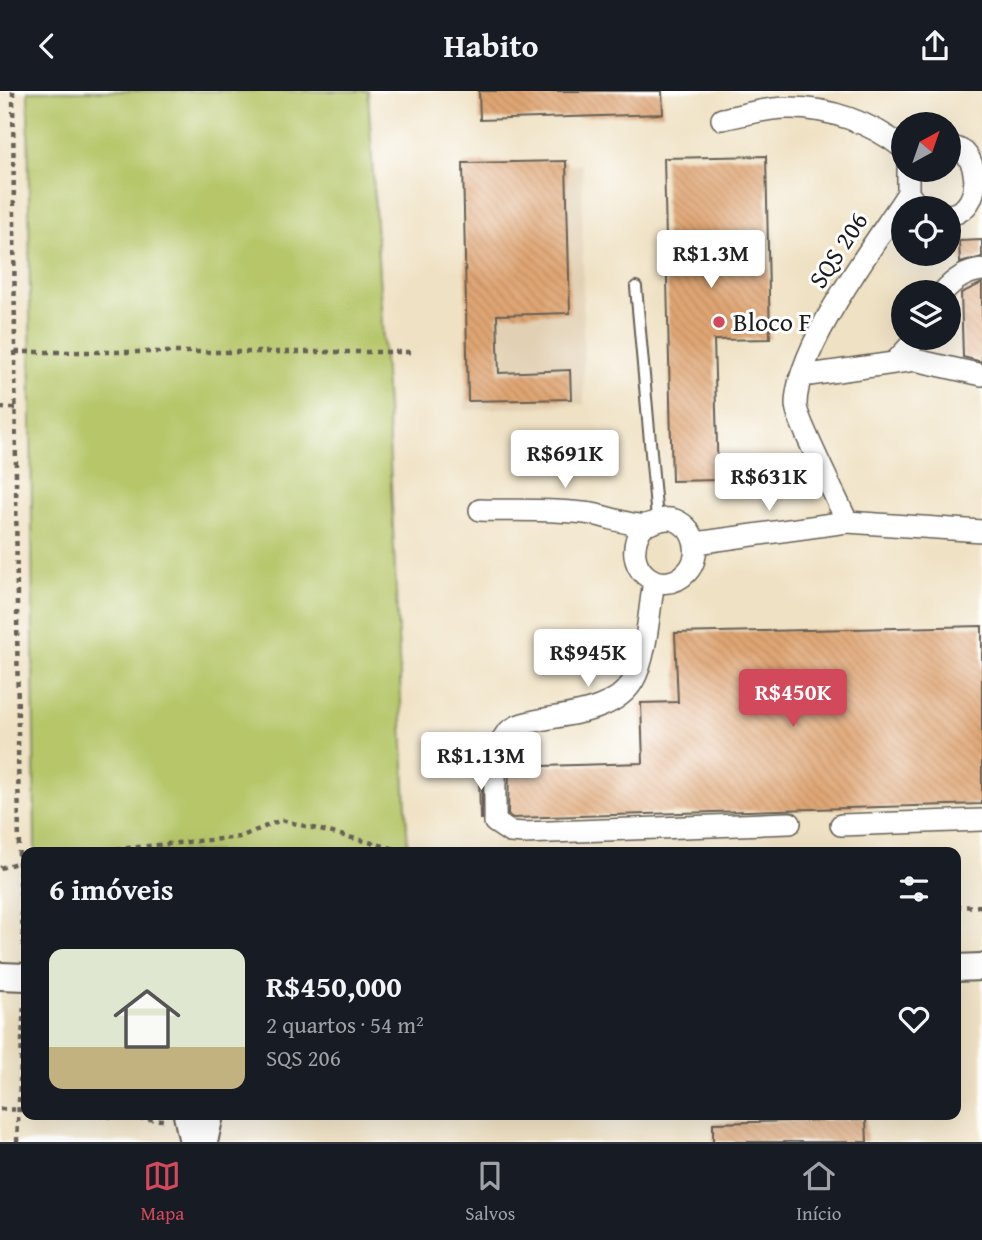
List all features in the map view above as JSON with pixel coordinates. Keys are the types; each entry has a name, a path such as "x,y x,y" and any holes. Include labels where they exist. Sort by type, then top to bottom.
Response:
{"street":[{"path":"722,119 787,108 825,112 884,132 891,138"},
{"path":"961,151 975,167 980,186 970,203 961,208"},
{"name":"SQS 206","path":"848,522 796,406 802,376 827,320 891,231"},
{"path":"959,280 971,271 982,270"},
{"path":"895,362 906,350"},
{"path":"802,376 895,362 928,362 982,375"},
{"path":"480,510 566,512 650,523 674,520 688,529 696,544 695,560 686,574 671,582 654,581 640,572 633,557 634,540 650,523"},
{"path":"696,544 848,522 976,526"},
{"path":"654,581 635,678 627,689 589,712 510,728 499,749 495,822 510,831 790,823"},
{"path":"841,825 982,820"},
{"path":"961,968 982,967"},
{"path":"0,977 21,977"}],"lane":[{"path":"636,287 650,523"}],"path":[{"path":"13,91 21,896"},
{"path":"15,352 412,352"},
{"path":"0,408 15,408"},
{"path":"137,847 240,837 281,820 388,847"},
{"path":"0,868 19,863"},
{"path":"961,907 982,906"},
{"path":"18,1142 21,1072"},
{"path":"0,1109 19,1110"},
{"path":"133,1120 197,1127"}],"shaded area":[{"path":"467,163 582,164 584,404 465,410"}],"green space":[{"path":"28,91 368,91 389,440 408,847 35,847"}],"building":[{"path":"479,91 662,91 663,114 480,120"},
{"name":"Bloco F","path":"766,156 770,339 714,340 718,480 672,481 664,158"},
{"path":"566,161 570,313 497,315 499,373 570,370 571,399 468,401 463,163"},
{"path":"982,240 982,257 961,263 961,241"},
{"path":"982,283 982,362 963,357 961,293"},
{"path":"982,626 982,804 513,818 508,815 509,767 643,763 641,703 678,702 675,633"},
{"path":"479,768 482,768 482,819 480,819"},
{"path":"866,1120 867,1142 713,1142 713,1123"}],"place":[{"name":"Bloco F","path":"719,322"}]}
